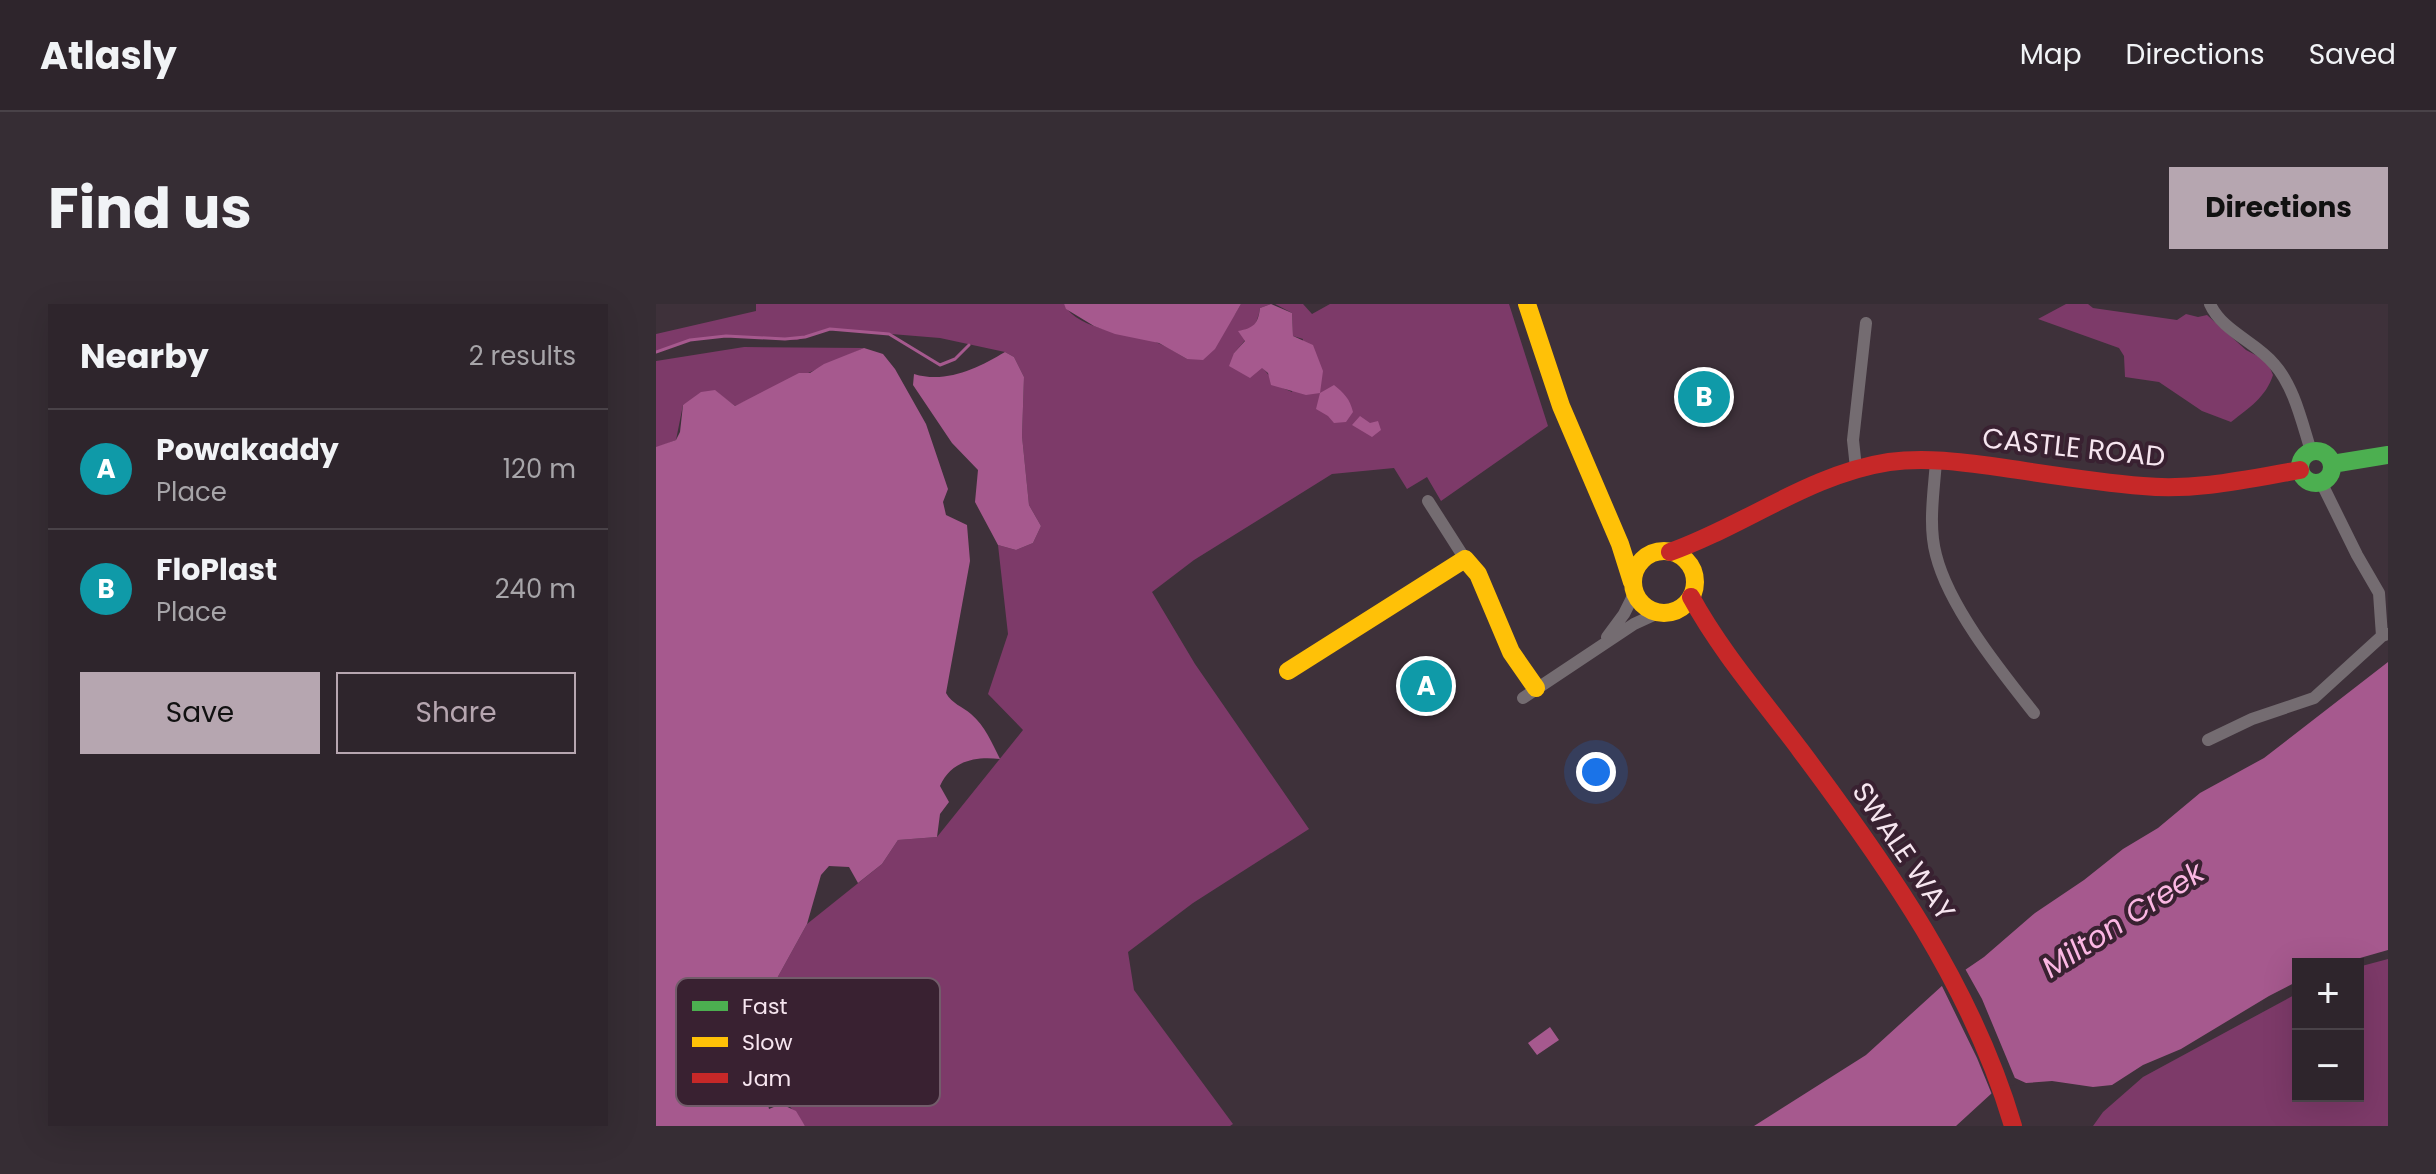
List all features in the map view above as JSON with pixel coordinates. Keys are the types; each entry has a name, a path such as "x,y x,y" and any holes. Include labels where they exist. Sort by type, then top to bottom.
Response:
{"main road":[{"path":"1527,304 1561,406 1608,514 1633,588 1640,603 1666,612 1687,603 1695,578 1686,561 1670,552 1655,552 1648,555 1634,571 1633,588"},
{"path":"2311,451 2324,453 2332,464 2331,473 2321,482 2306,479 2300,470 2302,459 2311,451"},
{"path":"2332,464 2388,455"},
{"name":"CASTLE ROAD","path":"1670,552 1700,542 1856,468 1888,462 1936,461 2147,487 2237,481 2300,470"},
{"path":"1608,514 1629,540 1648,555"},
{"name":"CASTLE ROAD","path":"1695,578 1704,555 1726,530"},
{"path":"1288,671 1465,559 1478,574 1529,693"},
{"name":"SWALE WAY","path":"1691,597 1709,630 1877,854 1935,947 1968,1006 2013,1126"},
{"name":"SWALE WAY","path":"1666,612 1694,619 1709,630"}],"street":[{"path":"2210,304 2219,319 2263,352 2284,377 2311,451"},
{"path":"1856,468 1853,440 1866,323"},
{"path":"1936,461 1932,525 1935,554 1948,589 2034,713"},
{"path":"2208,740 2252,719 2314,698 2385,635 2379,593 2321,482"},
{"path":"1428,501 1465,559"},
{"path":"1601,646 1624,614 1633,588"},
{"path":"1529,693 1634,624 1666,612"}],"shaded area":[{"path":"756,304 1064,304 1071,313 1093,326 1147,339 1187,359 1235,314 1241,304 1271,304 1260,308 1254,326 1234,353 1262,367 1278,386 1292,392 1303,339 1293,336 1292,313 1275,304 1303,304 1312,314 1330,304 1509,304 1548,426 1441,501 1427,477 1407,489 1394,468 1332,474 1194,560 1152,592 1195,664 1309,829 1193,903 1128,952 1134,990 1233,1124 1230,1126 805,1126 789,1106 940,1106 940,978 777,978 807,924 882,864 898,840 937,837 1023,730 988,694 1008,634 998,545 1016,550 1033,543 1041,526 1029,505 1022,436 1024,377 1014,357 1005,352 940,338 830,329 797,340 726,336 690,340 656,352 656,334 756,311"},
{"path":"2066,304 2088,304 2093,308 2177,320 2186,314 2198,317 2207,315 2246,350 2267,361 2273,375 2261,396 2231,422 2202,411 2159,382 2125,377 2124,356 2119,348 2038,319"},
{"path":"744,347 864,348 735,406 715,391 683,405 676,440 656,448 656,361"},
{"path":"2388,959 2388,1126 2093,1126 2103,1112 2143,1077 2292,996 2292,1102 2364,1102 2364,965"}],"water":[{"path":"1064,304 1241,304 1215,349 1203,360 1187,359 1159,343 1115,334 1094,326 1066,309"},
{"path":"1271,304 1292,313 1293,336 1313,345 1323,371 1320,393 1306,395 1271,385 1268,373 1262,368 1250,378 1229,366 1234,353 1245,341 1238,331 1254,324 1260,308"},
{"path":"864,348 883,354 926,424 948,489 943,502 946,515 967,525 970,561 946,693 980,724 1000,759 973,760 950,771 940,786 949,802 940,814 937,837 898,840 882,864 858,883 849,867 829,866 821,875 807,924 777,978 676,978 676,1106 768,1106 769,1109 785,1106 796,1111 805,1126 656,1126 656,447 676,440 683,405 701,392 715,390 735,406 799,373 810,373"},
{"path":"1005,352 1014,357 1024,377 1022,436 1029,505 1041,526 1033,543 1016,550 998,545 975,502 978,470 952,443 913,385 914,374 950,376 973,369"},
{"path":"1334,385 1352,407 1353,412 1346,422 1334,423 1316,409 1320,393"},
{"path":"1360,416 1370,423 1378,421 1381,430 1372,437 1352,425"},
{"name":"Milton Creek","path":"2388,662 2388,950 2360,958 2292,958 2292,984 2112,1085 2093,1087 2052,1081 2026,1083 2015,1078 1992,1093 1956,1126 1754,1126 1866,1055 1943,985 1984,957 2035,913 2123,849 2158,828 2200,793 2264,758"},
{"path":"1550,1027 1559,1040 1537,1055 1528,1043"}],"pier":[{"path":"1963,965 1982,999 2017,1083 1993,1097 1940,982"}],"waterway":[{"path":"656,352 690,340 726,336 785,339 830,329 889,334 940,365 955,359 969,345"}],"traffic: fast":[{"path":"2316,451 2327,456 2332,467 2327,478 2316,483 2305,478 2300,467 2305,456 2316,451"},
{"path":"2332,464 2388,455"}],"traffic: slow":[{"path":"1527,304 1561,406 1620,544 1632,582"},
{"path":"1664,551 1676,553 1686,560 1693,570 1695,582 1693,594 1686,604 1676,611 1664,613 1652,611 1642,604 1635,594 1633,582 1635,570 1642,560 1652,553 1664,551"},
{"path":"1288,671 1465,559 1478,574 1511,652 1536,688"}],"traffic: jam":[{"path":"1670,552 1832,477 1889,462 1957,462 2163,487 2222,483 2300,470"},
{"path":"1691,597 1729,656 1865,838 1924,929 1975,1025 1996,1074 2013,1126"}],"place":[{"name":"FloPlast","path":"1704,397"},
{"name":"Powakaddy","path":"1426,686"}]}
